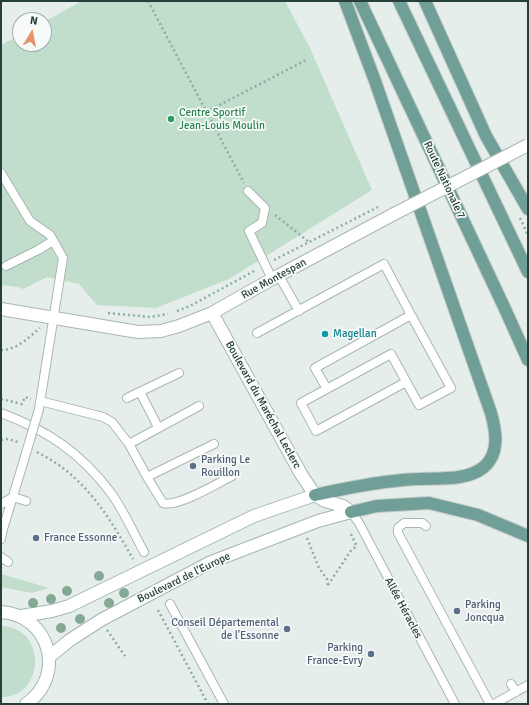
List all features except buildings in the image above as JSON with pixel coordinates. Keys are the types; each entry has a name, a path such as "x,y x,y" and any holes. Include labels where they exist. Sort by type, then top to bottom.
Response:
{"main road":[{"path":"315,495 383,482 455,477 471,474 484,467 491,458 495,448 496,438 496,428 491,412 375,81 345,1"},
{"name":"Route Nationale 7","path":"360,1 506,309 528,360"},
{"path":"399,1 528,272"},
{"path":"425,1 486,136 528,209"},
{"path":"351,512 377,506 429,503 478,515 528,536"}],"street":[{"name":"Rue Montespan","path":"1,309 138,332 161,331 179,326 212,313 394,214 528,145"},
{"name":"Boulevard du Maréchal Leclerc","path":"212,313 301,474 315,495"},
{"path":"21,616 52,611 69,606 254,516 315,495 325,501 343,506 351,512"},
{"name":"Boulevard de l'Europe","path":"49,657 75,637 101,620 211,562 318,521 351,512"},
{"path":"1,612 11,612 32,623 46,644 49,657 47,677 39,699 26,704"}],"lane":[{"path":"1,173 30,221 50,235 62,258 40,405 1,539"},
{"path":"248,191 265,208 262,223 248,231 266,265 299,311"},
{"path":"6,266 53,241"},
{"path":"257,333 384,264 451,388 419,405 391,354 301,403 316,431 406,382"},
{"path":"327,389 315,368 412,315"},
{"path":"127,398 179,373"},
{"path":"140,392 158,427"},
{"path":"40,405 103,417 112,422 129,444 146,477 163,503 167,504 184,500 232,476"},
{"path":"129,444 199,406"},
{"path":"1,413 23,421 41,430 70,450 89,468 111,494 144,552"},
{"path":"146,477 214,444"},
{"path":"1,504 13,497 26,501"},
{"name":"Allée Héracles","path":"351,512 455,704"},
{"path":"426,526 422,523 404,522 398,528 398,533 490,704"},
{"path":"1,557 8,562"},
{"path":"170,604 224,704"},
{"path":"494,704 514,688 528,685"}],"path":[{"path":"148,1 248,191"},
{"path":"206,112 308,59"},
{"path":"106,312 150,317 171,314 190,306 309,242 382,205"},
{"path":"265,208 309,242"},
{"path":"1,350 8,350 15,347 53,318"},
{"path":"1,399 22,404 25,397 40,405"},
{"path":"1,440 16,441 22,444"},
{"path":"34,450 62,467 85,488 112,523 133,559"},
{"path":"304,532 328,585 352,550"},
{"path":"158,610 208,704"},
{"path":"106,628 125,656"}],"green space":[{"name":"Centre Sportif Jean-Louis Moulin","path":"82,1 285,1 310,48 372,190 229,279 156,308 97,305 79,284 47,277 23,289 1,285 1,45 12,39 12,52 52,52 52,18"},
{"path":"1,574 49,588 32,593 1,587"},
{"path":"1,626 16,629 27,638 33,649 35,662 33,675 26,686 16,694 1,697"}],"place":[{"name":"Centre Sportif Jean-Louis Moulin","path":"171,119"},
{"name":"Magellan","path":"325,334"},
{"name":"Parking Le Rouillon","path":"193,466"},
{"name":"France Essonne","path":"36,538"},
{"name":"Parking Joncqua","path":"457,611"},
{"name":"Conseil Départemental de l'Essonne","path":"287,629"},
{"name":"Parking France-Evry","path":"371,654"}]}
